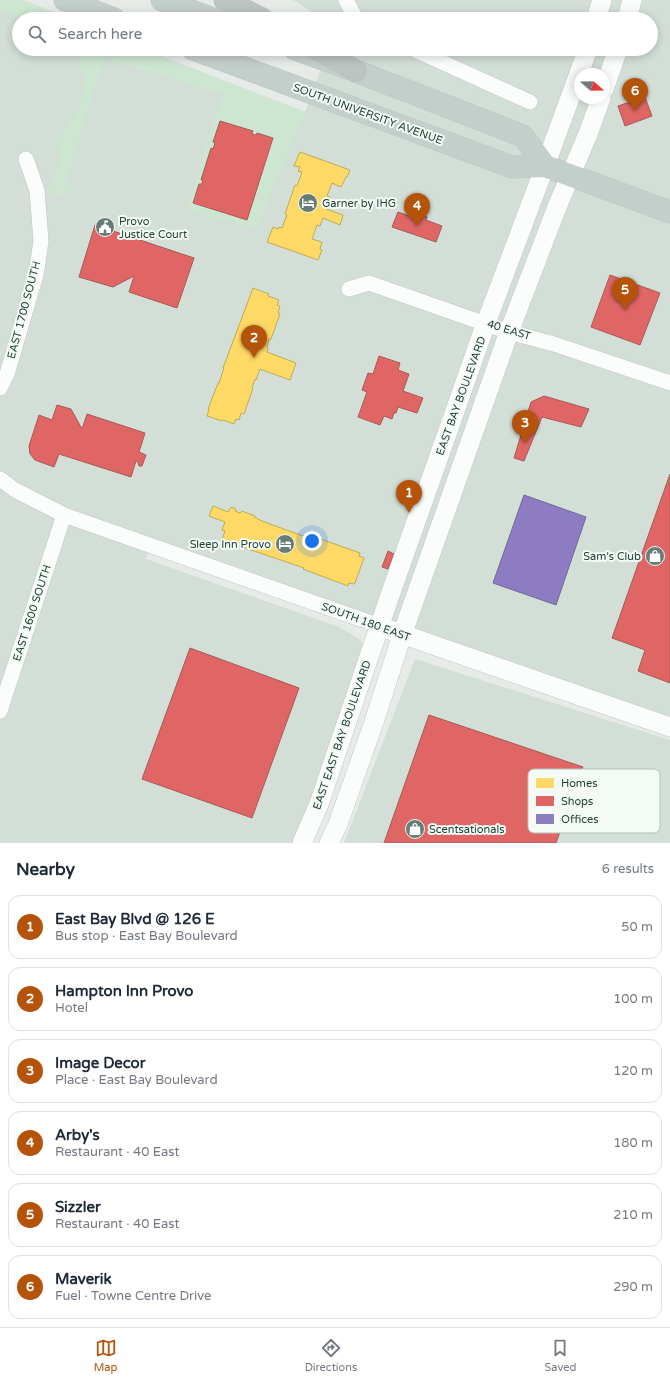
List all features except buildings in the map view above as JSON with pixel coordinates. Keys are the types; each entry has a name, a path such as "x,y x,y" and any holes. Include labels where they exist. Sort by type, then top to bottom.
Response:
{"highway":[{"path":"65,0 96,12"},
{"path":"162,0 194,12"},
{"path":"225,0 248,12"},
{"name":"SOUTH UNIVERSITY AVENUE","path":"212,56 512,167 545,166 670,212"},
{"path":"314,56 523,136 545,166"},
{"path":"329,56 356,71"}],"street":[{"path":"346,0 352,12"},
{"path":"598,12 602,0"},
{"path":"629,12 632,0"},
{"path":"428,56 530,102"},
{"name":"EAST BAY BOULEVARD","path":"380,626 486,324 585,56"},
{"path":"610,72 616,56"},
{"path":"329,843 338,824 374,722 402,635 509,332 599,104"},
{"name":"EAST 1700 SOUTH","path":"0,388 7,374 36,275 41,241 37,190 26,159"},
{"name":"40 EAST","path":"349,290 369,283 509,332 554,344 670,384"},
{"path":"0,479 15,490 64,515"},
{"name":"SOUTH 180 EAST","path":"64,515 402,635 670,727"},
{"name":"EAST 1600 SOUTH","path":"0,711 64,515"},
{"name":"EAST EAST BAY BOULEVARD","path":"302,843 319,804 380,626"}],"shaded area":[{"path":"0,0 24,0 52,12 12,12 12,56 161,56 305,112 325,56 658,56 658,12 312,12 293,0 670,0 670,728 150,546 146,559 339,627 358,638 365,646 299,843 0,843"},
{"path":"415,659 670,740 670,843 344,843"}],"green space":[{"path":"0,0 24,0 52,12 12,12 12,15 0,10"},
{"path":"78,56 160,56 305,112 256,229 186,210 223,94 104,58 65,184 73,187 72,191 58,196 52,193 49,188 51,179 59,166 61,151 57,143 57,138 75,116 82,99 84,75"}],"place":[{"name":"Maverik","path":"635,111"},
{"name":"Garner by IHG","path":"308,203"},
{"name":"Arby's","path":"417,226"},
{"name":"Provo Justice Court","path":"105,227"},
{"name":"Sizzler","path":"625,310"},
{"name":"Hampton Inn Provo","path":"254,358"},
{"name":"Image Decor","path":"525,443"},
{"name":"East Bay Blvd @ 126 E","path":"409,513"},
{"name":"Sleep Inn Provo","path":"285,544"},
{"name":"Sam's Club","path":"655,556"},
{"name":"Scentsationals","path":"415,829"}]}
